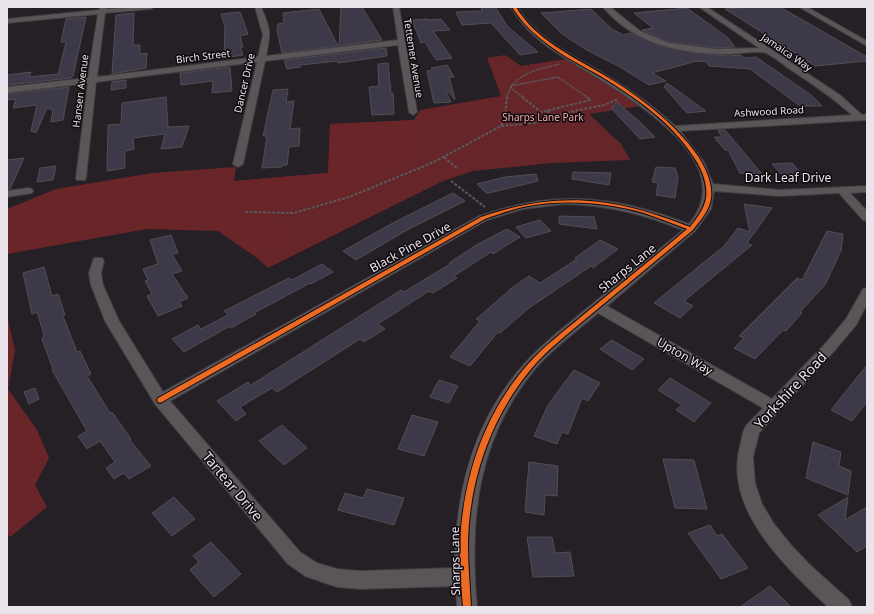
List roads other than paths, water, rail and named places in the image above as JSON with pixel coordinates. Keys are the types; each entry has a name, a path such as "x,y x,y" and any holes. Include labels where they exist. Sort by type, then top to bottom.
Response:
{"street":[{"path":"7,21 102,9 151,7"},
{"name":"Dancer Drive","path":"238,164 267,35 258,7"},
{"name":"Tettemer Avenue","path":"396,7 413,112"},
{"path":"514,7 521,17 540,36 575,60 632,95 673,128 701,164 710,187"},
{"path":"606,7 637,33 670,45 712,51 740,52 765,50"},
{"name":"Jamaica Way","path":"702,7 836,97 863,117"},
{"path":"802,7 867,44"},
{"name":"Hansen Avenue","path":"81,178 102,9"},
{"name":"Birch Street","path":"7,90 402,42"},
{"name":"Ashwood Road","path":"673,128 863,117"},
{"name":"Dark Leaf Drive","path":"710,187 772,193 867,189"},
{"name":"Sharps Lane","path":"467,607 464,577 465,517 471,482 480,451 494,419 510,393 530,366 553,343 691,229 705,211 709,199 710,187"},
{"path":"842,190 867,218"},
{"path":"7,194 28,191"},
{"name":"Black Pine Drive","path":"160,400 483,218 518,206 539,203 578,201 622,207 645,212 691,229"},
{"name":"Tartear Drive","path":"98,261 96,273 97,285 112,321 160,400 294,558 312,570 337,578 360,580 464,577"},
{"name":"Yorkshire Road","path":"842,607 781,547 764,523 752,500 745,478 744,461 746,444 752,430 830,347 851,322 867,292"},
{"name":"Upton Way","path":"597,306 773,406"}],"park label":[{"name":"Sharps Lane Park","path":"543,117"}]}
